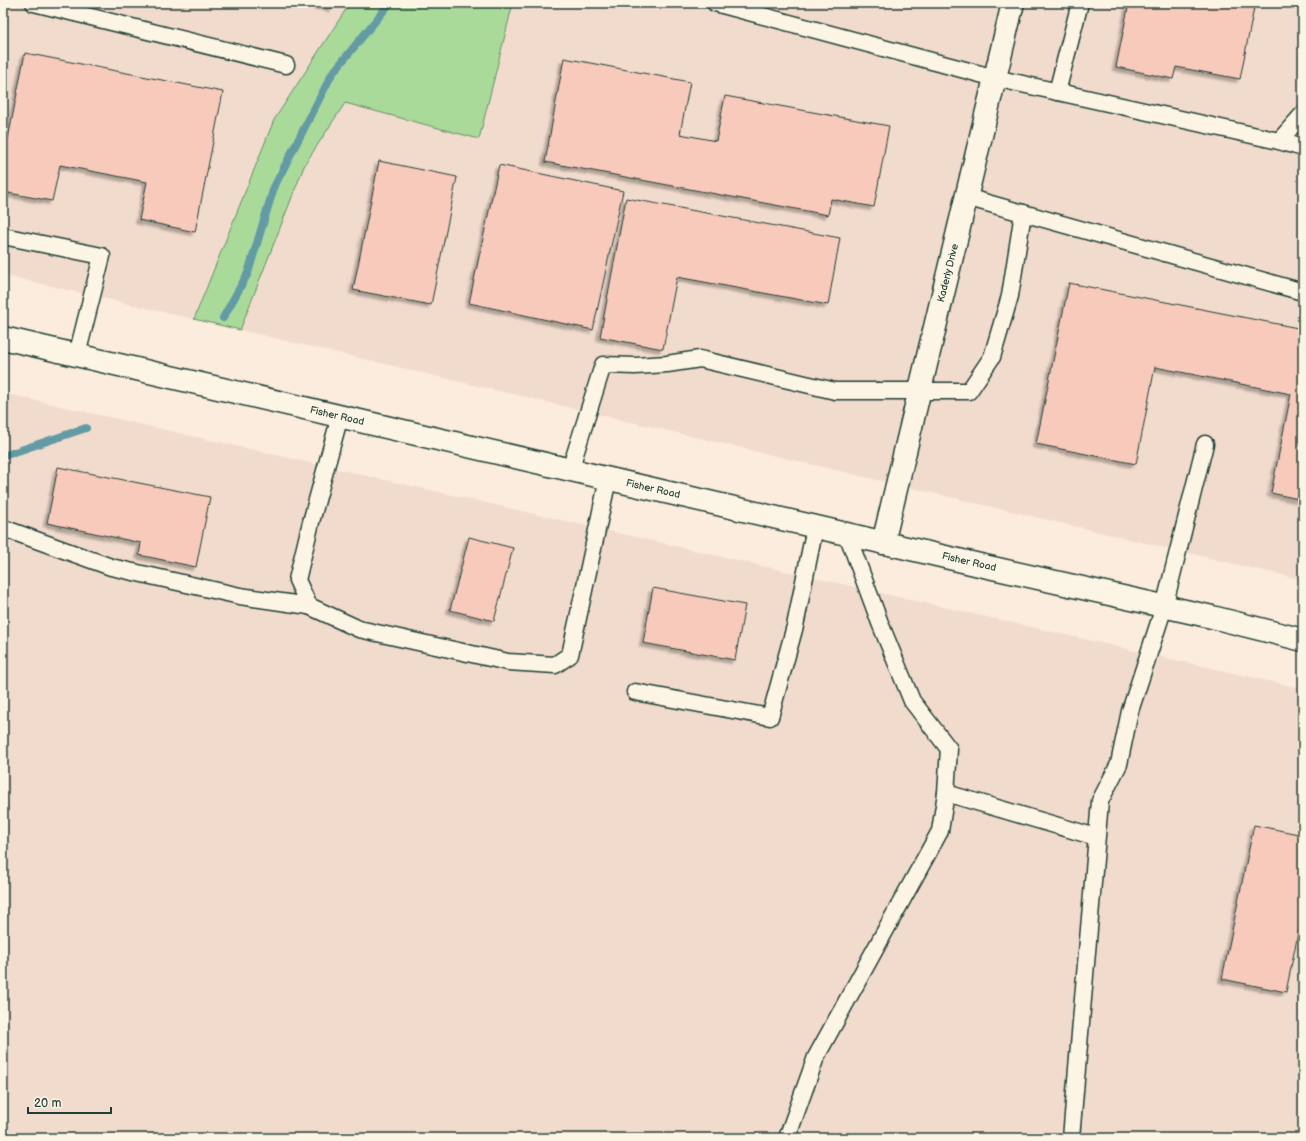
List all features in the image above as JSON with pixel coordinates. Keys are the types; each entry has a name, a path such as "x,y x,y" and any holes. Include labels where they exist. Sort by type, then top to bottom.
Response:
{"main road":[{"name":"Kaderly Drive","path":"883,543 1013,3"},
{"name":"Fisher Road","path":"3,338 1303,640"}],"lane":[{"path":"34,3 286,65"},
{"path":"715,3 995,78 1279,141 1303,148"},
{"path":"1057,92 1080,3"},
{"path":"1279,141 1303,114"},
{"path":"966,197 1303,292"},
{"path":"570,470 603,365 635,366 667,364 700,359 835,390 969,391 992,357 1010,296 1023,213"},
{"path":"3,236 102,256 77,355"},
{"path":"309,606 298,580 311,522 340,416"},
{"path":"1071,1138 1100,801 1119,764 1130,711 1164,607 1205,444"},
{"path":"3,528 111,567 240,596 309,606 359,629 508,662 555,665 570,655 608,478"},
{"path":"635,692 770,717 795,626 815,527"},
{"path":"787,1138 816,1057 940,831 946,793 949,749 912,701 880,623 847,534"},
{"path":"946,793 1096,837"}],"shaded area":[{"path":"3,3 350,3 274,120 194,319 3,275"},
{"path":"513,3 1303,3 1303,580 240,330 305,164 345,103 479,139"},
{"path":"3,393 1303,689 1303,1138 3,1138"}],"green space":[{"path":"350,3 513,3 479,139 345,103 305,164 240,330 194,319 274,120"}],"building":[{"path":"306,3 334,3 333,8"},
{"path":"1129,3 1255,3 1240,79 1176,67 1173,79 1116,67"},
{"path":"25,53 223,92 195,232 139,220 147,182 60,165 52,201 3,192 3,164"},
{"path":"564,58 690,82 680,134 716,141 725,96 889,126 874,207 831,199 828,215 545,162"},
{"path":"379,161 457,177 431,305 353,290"},
{"path":"499,165 623,191 593,330 469,303"},
{"path":"626,198 840,238 828,305 677,277 663,349 600,337"},
{"path":"1069,283 1303,329 1303,500 1271,493 1291,394 1155,367 1136,464 1036,444"},
{"path":"58,467 210,497 196,567 139,555 141,543 47,523"},
{"path":"469,537 513,548 494,621 450,610"},
{"path":"653,588 745,605 735,660 643,643"},
{"path":"1254,825 1303,835 1303,909 1286,992 1222,979"}],"waterway":[{"path":"223,318 248,273 274,187 332,74 390,3"},
{"path":"3,456 86,428"}]}
